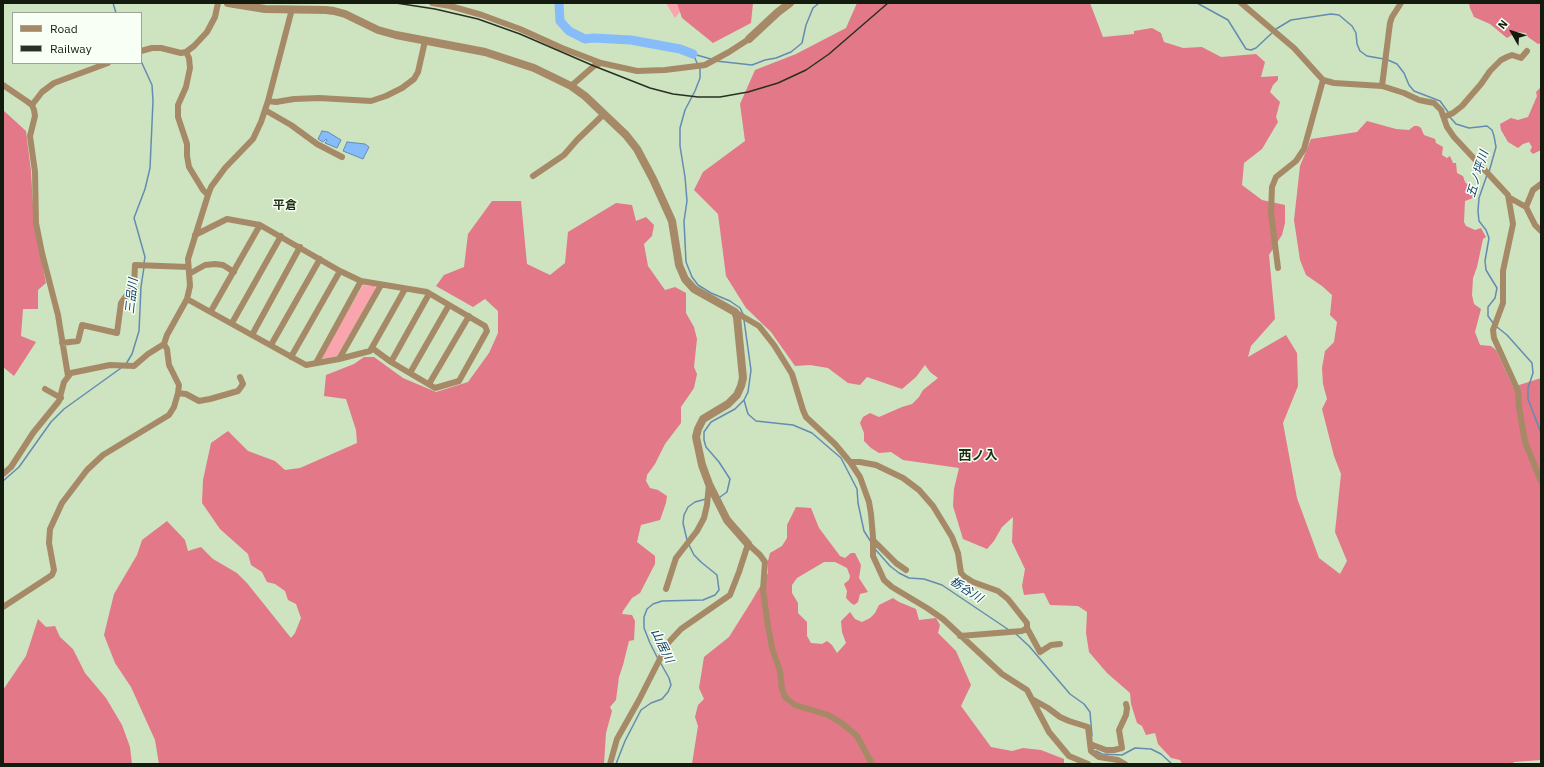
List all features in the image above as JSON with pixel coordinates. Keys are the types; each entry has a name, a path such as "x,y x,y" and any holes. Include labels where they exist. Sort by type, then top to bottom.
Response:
{"street":[{"path":"142,51 152,48 161,48 181,53 186,52 207,32 215,17 218,3"},
{"path":"228,3 266,9 334,11 345,14 378,30 396,35 485,52 541,70 571,86 604,114 626,135 637,149 653,179 672,221 678,265 688,283 694,289 759,326 774,345 792,374 806,417 832,441 850,462 860,477 869,502 873,525 873,556 884,580 898,591 943,619 1002,674 1027,690 1049,732 1069,756 1088,764"},
{"path":"432,3 453,4 520,29 562,48 601,63 637,71 694,67 706,64 720,57 749,38 790,3"},
{"path":"1241,3 1294,48 1323,80 1334,83 1382,86 1404,93 1419,100 1434,103 1441,110 1447,127 1454,137 1510,198 1526,207 1535,225 1541,231"},
{"path":"1382,86 1390,23 1400,3"},
{"path":"3,474 15,462 33,434 59,401 64,382 71,373 110,365 134,366 148,354 164,344 167,335 188,299 190,286 188,259 211,187 225,168 253,139 268,101 292,9"},
{"path":"268,101 276,102 294,99 320,98 370,101 386,96 402,88 414,79 418,72 426,41"},
{"path":"1444,117 1453,113 1462,106 1478,89 1490,71 1501,60 1512,56 1521,58 1527,51"},
{"path":"186,52 189,58 190,68 186,87 178,105 178,118 187,144 186,156 189,167 208,195"},
{"path":"571,86 594,66 601,63"},
{"path":"32,105 42,92 54,83 105,64"},
{"path":"1278,268 1271,212 1272,187 1276,177 1296,161 1304,149 1323,80"},
{"path":"3,85 32,105 34,116 30,136 35,172 36,223 58,315 68,376"},
{"path":"265,110 291,125 317,144 342,157"},
{"path":"533,176 564,155 604,114"},
{"path":"1526,207 1533,190 1541,184"},
{"path":"1510,198 1513,224 1504,271 1503,303 1493,330 1498,350 1513,377 1518,391 1525,442 1541,481"},
{"path":"195,235 227,219 260,225 340,271 361,281 429,294 485,326 487,331 459,381 435,388 391,362 372,348"},
{"path":"211,311 260,225"},
{"path":"232,323 280,236"},
{"path":"252,335 300,247"},
{"path":"271,345 320,259"},
{"path":"62,343 78,341 82,325 117,333 121,303 134,284 135,265 188,270 215,264 223,265 234,272"},
{"path":"291,357 340,271"},
{"path":"316,363 361,281"},
{"path":"339,359 381,285"},
{"path":"188,299 306,365 370,351 405,289"},
{"path":"391,362 429,294"},
{"path":"410,373 449,305"},
{"path":"735,312 742,373 741,386 737,396 728,404 704,419 698,429 696,437 702,465 709,484 727,520 765,562 763,590 768,626 772,648 780,671 782,689 785,696 795,705 828,715 843,724 857,736 872,764"},
{"path":"430,384 469,316"},
{"path":"3,607 52,575 54,570 49,543 50,529 62,503 87,470 103,455 169,415 174,407 179,385 169,365 167,349 164,344"},
{"path":"178,393 186,394 199,401 210,399 238,391 243,384 240,377"},
{"path":"45,389 60,398"},
{"path":"850,462 876,465 898,476 919,490 933,506 952,536 958,553 960,573 973,582 998,591 1008,599 1027,623 1027,628 1040,652 1051,645 1060,644"},
{"path":"666,589 676,558 697,531 704,518 709,484"},
{"path":"873,540 896,563 906,570"},
{"path":"610,764 617,739 668,643 681,629 730,595 748,544"},
{"path":"960,636 1022,631 1027,628"},
{"path":"1032,699 1060,717 1088,727 1091,751 1099,757 1118,760 1125,764"},
{"path":"1090,744 1106,750 1122,748 1119,730 1126,715 1126,704"}],"shaded area":[{"path":"666,3 687,3 675,18"},
{"path":"677,3 753,3 751,23 713,43 682,18"},
{"path":"857,3 1090,3 1103,37 1134,34 1134,31 1152,28 1161,33 1164,42 1183,48 1202,47 1221,57 1256,54 1265,62 1261,77 1278,76 1278,80 1273,85 1270,92 1280,102 1276,117 1278,122 1262,149 1244,163 1242,185 1262,200 1285,205 1285,223 1282,235 1269,255 1275,319 1251,346 1248,357 1286,335 1297,353 1298,386 1283,423 1297,498 1319,558 1340,574 1347,561 1335,532 1341,474 1334,456 1322,409 1327,399 1323,384 1322,368 1325,351 1334,342 1337,322 1330,315 1332,295 1306,275 1300,260 1294,220 1300,166 1311,139 1357,132 1367,121 1396,129 1409,130 1414,126 1418,126 1421,128 1424,135 1435,139 1436,143 1443,147 1442,155 1447,158 1450,156 1453,163 1456,163 1457,173 1463,176 1472,194 1473,198 1465,201 1464,222 1466,226 1475,230 1481,228 1486,237 1483,239 1473,278 1472,295 1474,304 1481,309 1475,332 1480,345 1491,346 1496,350 1513,387 1541,378 1541,760 1514,762 1512,764 1182,764 1180,760 1171,758 1158,744 1155,733 1146,735 1142,726 1137,723 1131,704 1130,693 1107,673 1089,652 1086,633 1087,612 1078,606 1050,605 1044,593 1024,595 1022,586 1025,569 1012,542 1013,517 1002,527 994,541 987,549 963,539 953,506 954,489 959,468 903,460 891,452 879,453 864,441 864,433 860,423 863,417 870,413 879,417 912,404 923,390 938,378 930,372 925,365 916,377 902,389 867,377 860,385 848,383 828,368 810,365 795,366 771,332 746,308 726,276 718,214 694,190 703,172 745,141 740,104 755,70 796,54 846,28"},
{"path":"1469,3 1541,3 1541,43 1538,44 1528,37 1526,33 1517,32 1507,38 1490,24 1474,17"},
{"path":"1541,87 1541,150 1533,154 1530,151 1532,147 1529,142 1518,148 1508,142 1501,130 1500,124 1511,118 1518,120 1528,117 1537,96 1536,92"},
{"path":"3,110 26,131 31,171 34,222 46,283 38,290 38,309 23,309 21,336 36,342 14,376 3,367"},
{"path":"492,201 521,201 527,264 550,275 565,263 568,232 616,203 632,205 636,221 646,217 654,225 652,236 644,244 648,266 665,290 675,287 686,293 686,313 694,327 697,339 694,367 697,374 694,388 681,407 681,423 665,444 655,464 647,475 646,481 650,488 658,490 667,496 666,503 660,520 641,525 637,542 655,556 655,564 640,593 632,598 622,614 632,615 635,621 634,640 629,641 619,677 616,700 610,707 612,711 606,733 604,764 159,764 155,740 131,687 115,663 104,635 114,594 137,555 142,540 167,521 185,540 188,551 201,547 213,559 237,573 247,583 291,638 295,633 301,618 296,604 288,600 285,591 275,584 267,582 262,572 251,565 248,554 220,529 202,503 203,480 211,443 228,431 248,451 275,461 285,470 300,468 357,443 356,430 346,399 324,396 326,375 354,364 364,357 374,357 403,378 436,392 468,382 489,353 498,333 498,311 485,299 473,307 436,286 444,275 464,267 468,234"},
{"path":"363,285 375,286 376,289 337,356 323,359 321,357"},
{"path":"796,507 811,508 819,528 840,556 845,558 851,553 855,553 861,565 859,578 868,592 860,594 858,602 854,605 851,603 846,598 847,591 844,584 849,580 850,576 847,568 835,562 824,562 797,578 792,585 792,593 798,603 798,613 807,622 807,636 811,643 822,644 827,641 832,645 837,653 846,643 842,632 841,621 850,612 855,619 862,622 870,618 875,613 879,605 893,598 916,609 919,620 936,618 940,625 938,633 956,651 971,685 961,706 991,747 1012,751 1023,748 1041,750 1064,759 1064,764 692,764 698,726 695,717 698,705 704,699 699,688 704,657 729,637 751,602 768,573 770,553 782,546 787,538 787,525"},
{"path":"38,619 46,627 55,626 60,637 73,649 85,673 106,698 122,725 130,747 132,764 3,764 3,690 26,656"}],"water":[{"path":"322,131 328,132 341,140 337,148 325,143 327,140 326,139 323,142 318,139"},
{"path":"347,142 365,144 369,147 363,159 343,151"}],"waterway":[{"name":"三品川","path":"113,3 116,12"},
{"path":"559,3 560,21 569,31 585,39 631,40 680,49 693,54"},
{"name":"五ノ坪川","path":"716,61 752,65 791,52 802,43 806,25 813,8 819,3"},
{"name":"五ノ坪川","path":"1197,3 1228,20 1246,49 1251,50 1256,48 1273,32"},
{"name":"五ノ坪川","path":"1276,29 1291,20 1331,14 1339,15 1352,26 1356,33 1357,44 1360,51 1367,56 1384,59"},
{"path":"693,54 698,65"},
{"name":"五ノ坪川","path":"693,54 711,59"},
{"name":"五ノ坪川","path":"1388,60 1397,64 1414,91 1440,101 1448,112"},
{"name":"三品川","path":"142,63 152,85 153,101 150,168 145,189 134,218 145,257 144,263"},
{"path":"700,68 700,78 685,110 680,128 680,146 687,201 684,221 686,262 692,277 698,285 711,293 730,301 740,308 743,314"},
{"name":"五ノ坪川","path":"1449,116 1456,124 1469,128 1487,126 1492,130 1496,147 1489,172"},
{"name":"五ノ坪川","path":"1487,175 1479,198 1478,211 1479,221 1486,230 1489,238 1485,261 1486,270 1497,288 1495,298 1488,307 1488,316 1493,323"},
{"name":"三品川","path":"126,364 132,354 139,331 141,287 144,267"},
{"name":"山居川","path":"720,497 727,492 730,479 719,462 706,447 704,432 711,422 735,409 744,400 748,392 751,370 744,320"},
{"name":"五ノ坪川","path":"1497,327 1507,335 1532,363 1533,373 1528,388 1528,399 1541,433"},
{"name":"三品川","path":"3,481 19,467 51,422 64,409 121,368"},
{"name":"栃谷川","path":"744,400 748,414 756,421 793,425 812,433 841,458 857,489 858,503 864,531 871,542"},
{"name":"山居川","path":"687,540 683,523 684,515 688,507 695,502 706,499"},
{"name":"山居川","path":"658,659 644,628 644,617 647,609 653,604 662,601 703,600 715,595 719,590 717,575 694,555 689,545"},
{"name":"栃谷川","path":"875,549 890,566 899,573 909,578 924,579 942,585 1009,630"},
{"name":"栃谷川","path":"1016,634 1029,646 1070,694 1084,704 1090,712 1092,736"},
{"name":"山居川","path":"616,764 625,741 641,710 651,703 662,699 668,692 671,685 669,678 660,662"},
{"name":"栃谷川","path":"1096,751 1102,754 1122,755 1135,748 1151,749 1161,754 1172,764"}],"railway":[{"path":"396,3 435,9 478,19 520,34 650,88 673,94 698,97 720,97 748,92 778,83 806,70 829,54 888,3"}],"district":[{"name":"平倉","path":"285,206"},
{"name":"西ノ入","path":"978,456"}]}
